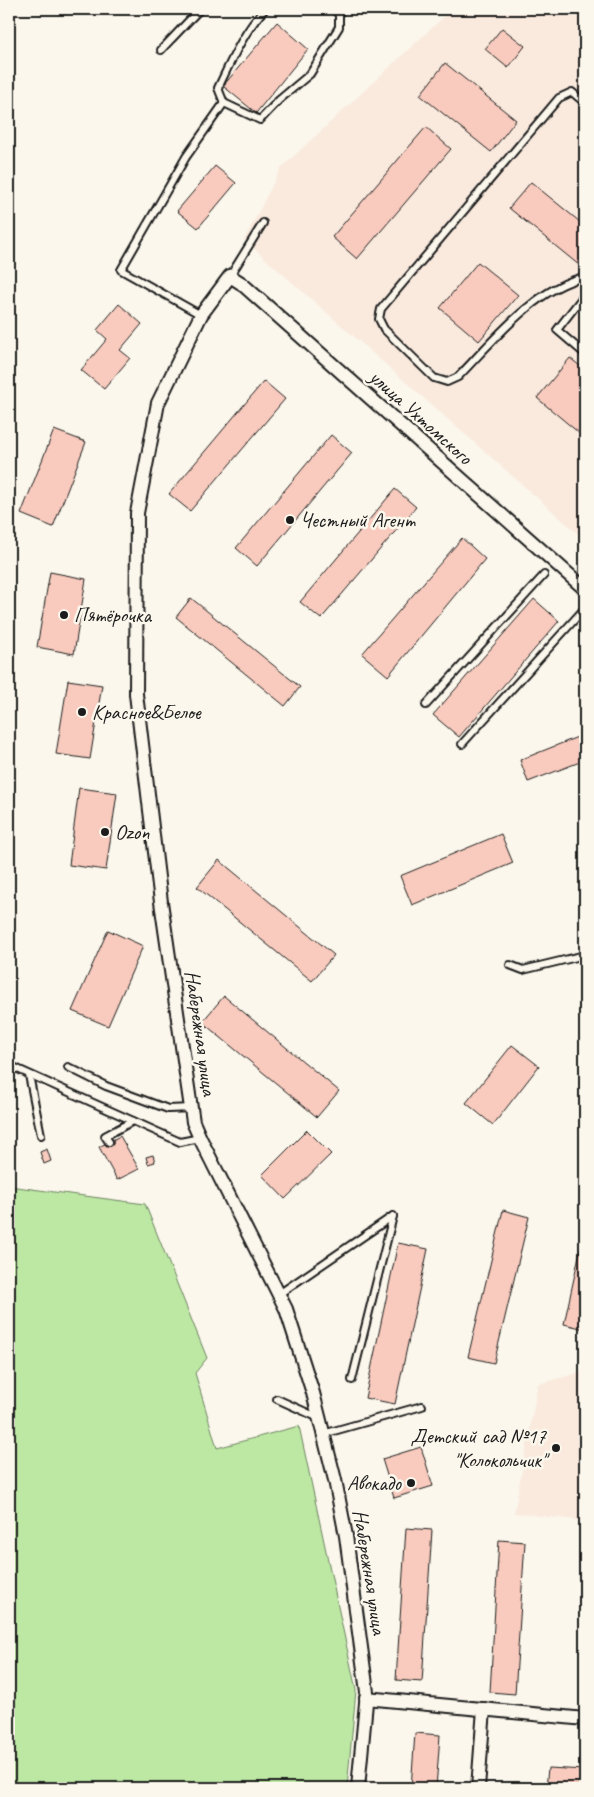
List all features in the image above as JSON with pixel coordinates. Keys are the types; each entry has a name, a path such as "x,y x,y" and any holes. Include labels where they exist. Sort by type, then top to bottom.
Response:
{"street":[{"name":"Набережная улица","path":"230,276 201,315 158,403 137,513 136,694 161,902 194,1122 200,1138 286,1309 319,1418 346,1536 361,1642 366,1698 358,1788"},
{"name":"улица Ухтомского","path":"230,276 585,589"},
{"path":"366,1698 585,1719"},
{"path":"478,1788 484,1709"}],"lane":[{"path":"161,50 200,9"},
{"path":"265,9 254,21 218,88 224,103 260,120 279,100 310,74 339,27 340,15 334,9"},
{"path":"585,102 572,92 559,98 381,309 379,319 384,329 434,378 447,382 458,377 524,312 545,296 561,285 585,277"},
{"path":"201,315 121,270 186,157 224,103"},
{"path":"230,276 263,223"},
{"path":"585,294 557,330 585,354"},
{"path":"426,705 544,574"},
{"path":"462,744 585,608"},
{"path":"510,965 523,970 585,955"},
{"path":"9,1054 11,1066 180,1142 200,1138"},
{"path":"68,1067 106,1086 168,1109 192,1108"},
{"path":"29,1074 41,1135"},
{"path":"109,1142 105,1136 133,1121"},
{"path":"279,1294 393,1216 352,1380"},
{"path":"278,1399 319,1418"},
{"path":"323,1434 422,1406"}],"shaded area":[{"path":"452,9 585,9 585,540 244,240 281,168"},
{"name":"Детский сад №17 \"Колокольчик\"","path":"585,1371 585,1521 514,1513 538,1384"}],"green space":[{"path":"9,1186 145,1204 207,1358 195,1373 217,1448 299,1426 356,1690 347,1788 9,1788"}],"building":[{"path":"277,22 308,49 256,113 223,86"},
{"path":"502,28 525,46 508,68 485,49"},
{"path":"445,63 516,120 491,152 420,95"},
{"path":"426,127 451,149 357,259 332,237"},
{"path":"215,166 236,183 198,228 177,211"},
{"path":"531,182 585,226 585,270 509,208"},
{"path":"478,262 518,295 479,341 440,308"},
{"path":"119,304 142,324 120,350 130,358 104,389 81,370 107,339 97,330"},
{"path":"570,358 585,370 585,386 581,392 585,395 585,438 537,398"},
{"path":"264,381 285,399 190,511 169,494"},
{"path":"54,430 86,442 53,527 21,514"},
{"path":"331,435 352,453 257,566 236,548"},
{"path":"395,489 416,507 321,619 300,602"},
{"path":"462,538 485,559 388,676 362,654"},
{"path":"50,572 86,579 74,654 37,647"},
{"path":"191,598 300,687 285,706 176,617"},
{"path":"534,599 559,621 459,737 433,715"},
{"path":"68,680 102,685 90,759 56,754"},
{"path":"585,734 585,760 528,782 520,760"},
{"path":"79,788 117,793 106,870 69,865"},
{"path":"501,834 513,863 412,905 400,876"},
{"path":"219,860 334,955 312,981 197,887"},
{"path":"108,930 143,946 108,1026 72,1011"},
{"path":"224,996 339,1091 317,1117 202,1022"},
{"path":"512,1045 539,1066 493,1125 466,1103"},
{"path":"307,1130 331,1154 285,1199 262,1175"},
{"path":"120,1136 139,1169 117,1180 99,1147"},
{"path":"47,1149 51,1161 44,1164 40,1152"},
{"path":"153,1155 155,1162 148,1164 146,1157"},
{"path":"503,1210 529,1217 494,1363 468,1357"},
{"path":"585,1228 585,1329 564,1324"},
{"path":"398,1243 428,1249 395,1404 365,1398"},
{"path":"421,1447 433,1486 394,1498 382,1459"},
{"path":"406,1528 432,1530 422,1682 396,1680"},
{"path":"499,1540 525,1542 515,1694 490,1692"},
{"path":"415,1733 440,1735 436,1788 411,1788"},
{"path":"548,1768 585,1770 585,1788 546,1788"}],"place":[{"name":"Честный Агент","path":"290,520"},
{"name":"Пятёрочка","path":"64,615"},
{"name":"Красное&Белое","path":"82,712"},
{"name":"Ozon","path":"105,832"},
{"name":"Детский сад №17 \"Колокольчик\"","path":"556,1448"},
{"name":"Авокадо","path":"411,1483"}]}
